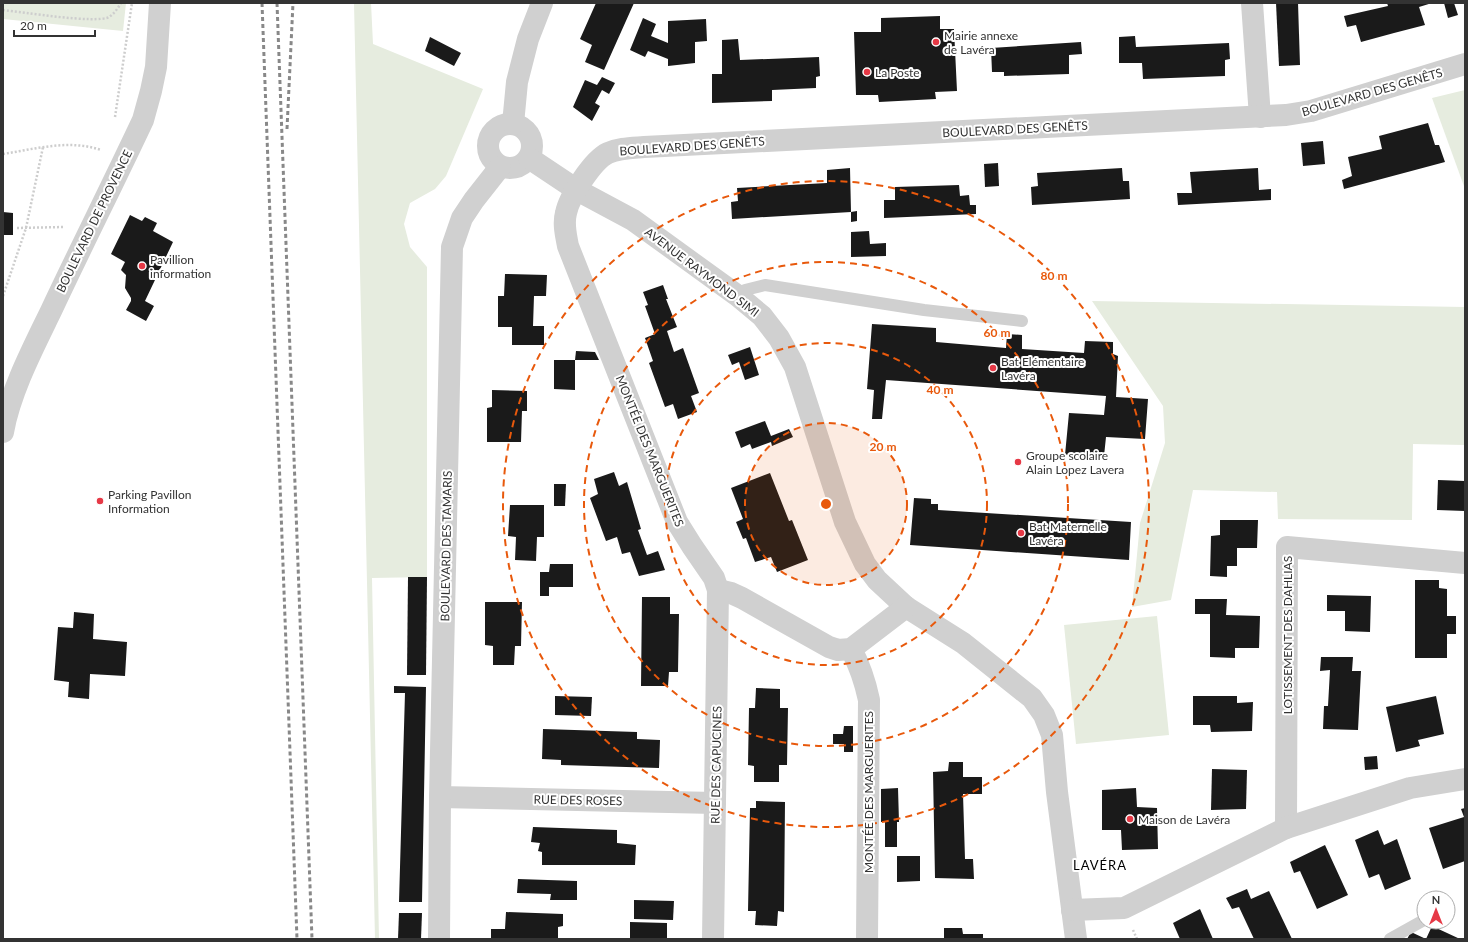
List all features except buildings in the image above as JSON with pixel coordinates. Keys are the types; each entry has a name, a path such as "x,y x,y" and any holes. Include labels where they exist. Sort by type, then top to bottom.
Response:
{"street":[{"name":"BOULEVARD DE PROVENCE","path":"3,432 16,388 39,336 142,120 151,91 156,67 160,3"},
{"path":"513,124 517,82 528,39 542,3"},
{"path":"1252,3 1260,117"},
{"name":"BOULEVARD DES GENÊTS","path":"577,190 585,175 597,162 606,154 620,149 652,146 1286,116 1311,111 1465,64"},
{"path":"505,124 520,126 530,137 532,144 532,151 529,158 524,164 518,167 510,169 500,166 491,159 488,152 487,145 492,132 505,124"},
{"name":"AVENUE RAYMOND SIMI","path":"529,158 577,190 633,220 738,296 766,322 779,338 795,367 845,522 865,564 877,580 906,607 963,643 1032,698 1044,715 1052,735 1057,792 1076,939"},
{"name":"BOULEVARD DES TAMARIS","path":"439,939 440,797 452,247 462,218 500,166"},
{"name":"MONTÉE DES MARGUERITES","path":"577,190 569,202 565,214 565,229 568,246 677,522 711,573 718,590"},
{"name":"LOTISSEMENT DES DAHLIAS","path":"1286,828 1287,547 1465,564"},
{"path":"718,590 731,593 742,598 829,647 838,650 851,649 906,607"},
{"name":"RUE DES CAPUCINES","path":"713,939 718,590"},
{"name":"MONTÉE DES MARGUERITES","path":"851,649 865,680 868,700 867,939"},
{"path":"1072,910 1124,908 1286,828 1410,788 1465,779"},
{"name":"RUE DES ROSES","path":"440,797 715,803"}],"lane":[{"path":"738,296 745,290 765,285 924,310 1022,321"},
{"path":"1390,939 1416,924"}],"path":[{"path":"3,10 93,20 108,17 116,11 121,3"},
{"path":"115,120 132,3"},
{"path":"3,154 55,145 94,148 124,159"},
{"path":"3,296 26,228 43,147"},
{"path":"17,228 56,228"}],"shaded area":[{"path":"3,3 126,3 123,31 3,19"},
{"path":"354,3 371,3 373,44 483,89 446,176 435,189 410,203 404,224 410,247 427,267 427,577 372,578 379,939 375,939"},
{"path":"1465,90 1465,189 1432,98"},
{"path":"1092,301 1465,307 1465,445 1413,444 1412,520 1278,519 1277,492 1193,490 1171,600 1132,607 1140,523 1165,443 1163,406"},
{"path":"1157,616 1169,735 1076,744 1064,625"}],"railway":[{"path":"262,3 297,939"},
{"path":"277,3 312,939"},
{"path":"287,129 293,3"}],"place":[{"name":"Mairie annexe de Lavéra","path":"936,42"},
{"name":"La Poste","path":"867,72"},
{"name":"Pavillion information","path":"142,266"},
{"name":"Bat Elémentaire Lavéra","path":"993,368"},
{"name":"Groupe scolaire Alain Lopez Lavera","path":"1018,462"},
{"name":"Parking Pavillon Information","path":"100,501"},
{"name":"Bat Maternelle Lavéra","path":"1021,533"},
{"name":"Maison de Lavéra","path":"1130,819"}],"district":[{"name":"LAVÉRA","path":"1100,865"}]}
